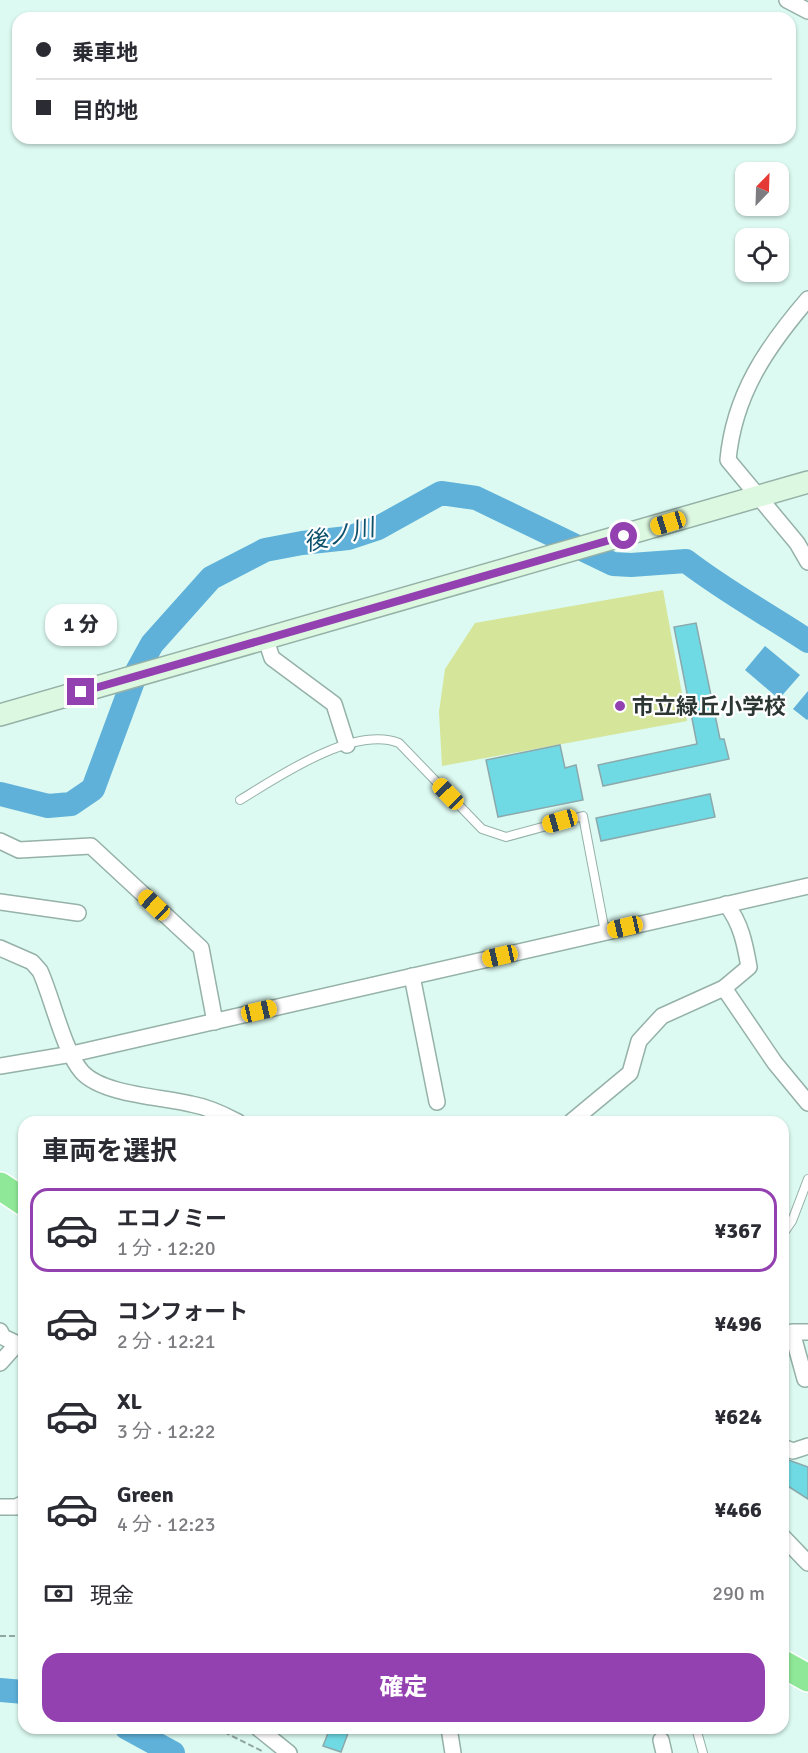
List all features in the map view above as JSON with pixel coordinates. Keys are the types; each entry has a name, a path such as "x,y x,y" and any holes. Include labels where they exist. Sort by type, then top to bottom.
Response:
{"highway":[{"path":"0,1186 18,1198"},
{"path":"789,1667 808,1678"}],"street":[{"path":"787,0 808,11"},
{"path":"808,299 788,323 744,391 731,432 728,460 797,543 808,562"},
{"path":"0,715 808,482"},
{"path":"266,640 272,658 334,704 347,745"},
{"path":"0,841 19,850 92,846 201,948 215,1022"},
{"path":"0,1066 72,1054 808,886"},
{"path":"0,902 78,913"},
{"path":"578,1116 630,1073 639,1041 662,1016 724,988 749,967 745,940 734,914 726,904"},
{"path":"0,948 32,962 40,971 72,1054 83,1073 109,1087 163,1100 190,1103 226,1116"},
{"path":"412,976 437,1102"},
{"path":"724,988 775,1063 808,1103"},
{"path":"0,1331 3,1337 18,1344"},
{"path":"808,1332 792,1332 805,1378 808,1378"},
{"path":"0,1363 18,1347"},
{"path":"789,1449 793,1451 807,1447"},
{"path":"789,1543 808,1563"},
{"path":"265,1734 289,1753"},
{"path":"450,1734 453,1753"}],"lane":[{"path":"240,800 321,752 388,738 399,742 482,829 506,837 583,816 605,932"},
{"path":"789,1225 808,1179"},
{"path":"698,1734 703,1753"}],"path":[{"path":"0,1636 18,1636"},
{"path":"228,1734 267,1753"}],"green space":[{"path":"663,590 687,721 442,766 439,712 445,669 475,623"}],"water":[{"path":"765,646 800,675 779,699 745,670"},
{"path":"808,691 808,719 807,720 793,709"}],"building":[{"path":"696,623 720,739 724,739 729,759 603,786 598,765 697,744 674,627"},
{"path":"560,745 565,768 576,765 583,800 498,817 486,760"},
{"path":"710,794 715,817 601,841 596,818"},
{"path":"789,1460 808,1467 808,1499 789,1487"},
{"path":"328,1734 348,1734 341,1752 323,1746"}],"waterway":[{"name":"後ノ川","path":"0,794 48,806 71,804 93,789 136,673 152,644 211,578 265,550 348,538 378,528 441,493 476,498 613,564 686,561 808,641"},
{"path":"0,1690 18,1692"},
{"path":"138,1734 173,1753"}],"place":[{"name":"市立緑丘小学校","path":"620,706"}],"route":[{"path":"81,692 624,536"}]}
